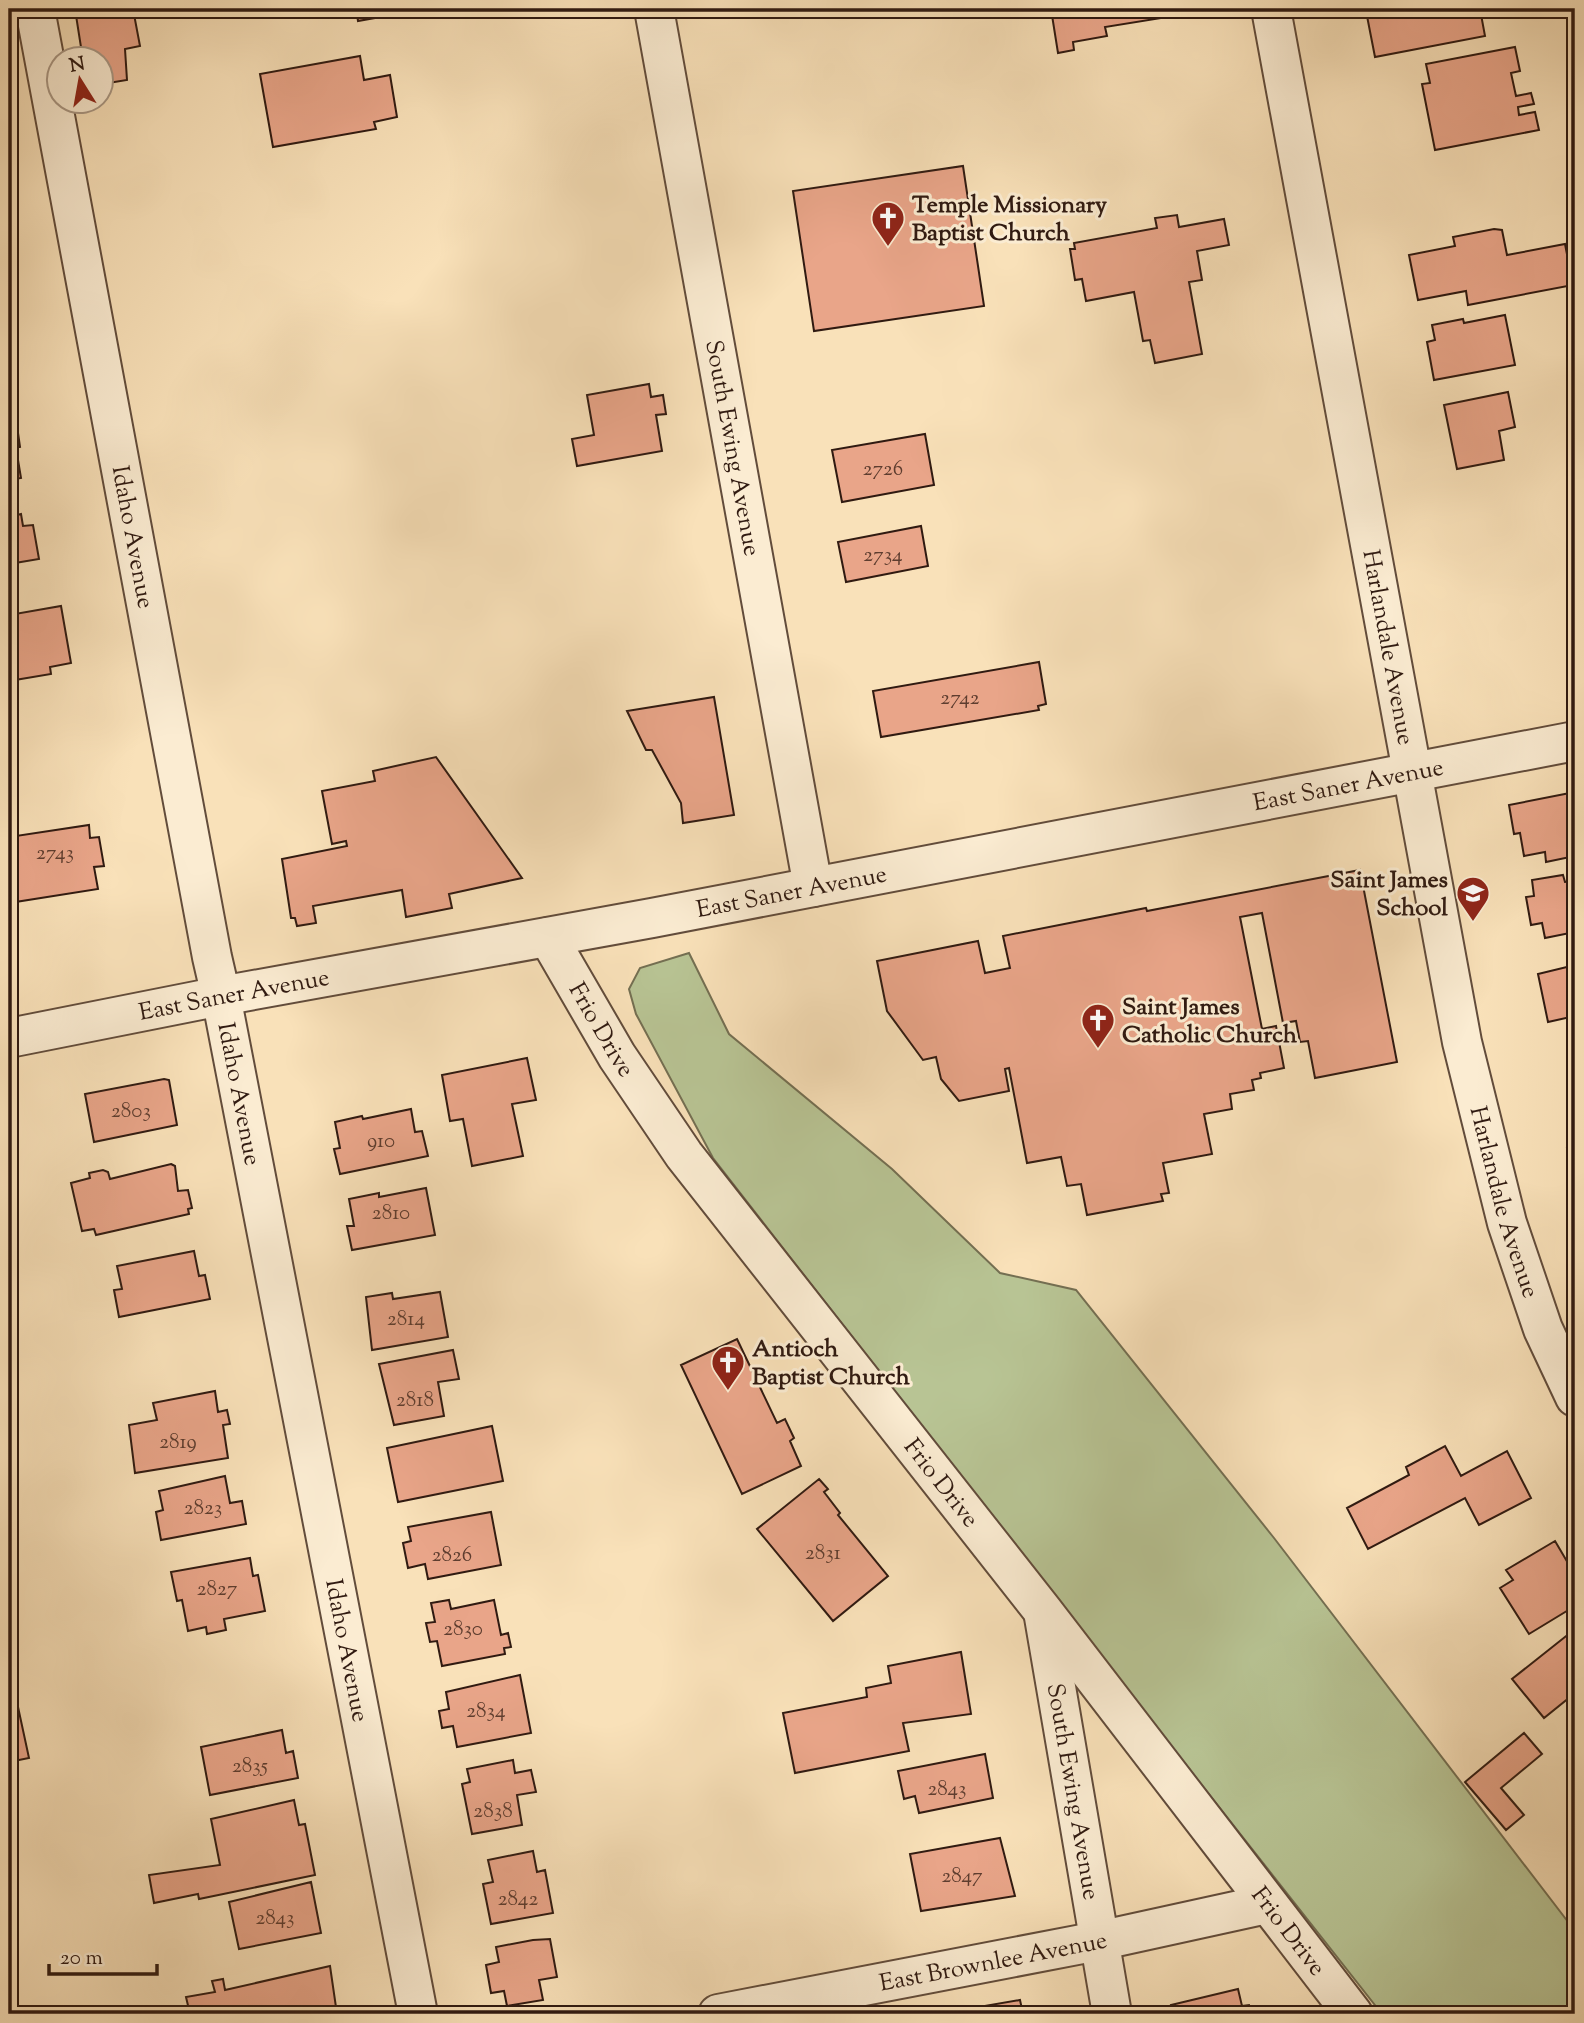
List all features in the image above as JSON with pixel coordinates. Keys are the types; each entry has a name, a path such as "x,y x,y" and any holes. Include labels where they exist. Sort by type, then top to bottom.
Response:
{"street":[{"name":"Idaho Avenue","path":"35,9 212,957 418,2014"},
{"name":"South Ewing Avenue","path":"653,9 813,887"},
{"name":"Harlandale Avenue","path":"1270,9 1462,1042 1507,1223 1543,1329 1575,1397"},
{"name":"East Saner Avenue","path":"9,1038 1575,741"},
{"name":"Frio Drive","path":"548,937 617,1056 684,1155 1043,1611 1353,2014"},
{"name":"South Ewing Avenue","path":"1043,1611 1112,2014"},
{"name":"East Brownlee Avenue","path":"718,2014 1098,1941 1267,1904"}],"green space":[{"path":"689,953 729,1034 892,1169 1000,1273 1076,1290 1274,1538 1575,1931 1575,2014 1382,2014 713,1158 636,1014 629,989 640,968"}],"building":[{"path":"75,9 133,9 140,46 125,49 127,80 116,82 116,46 81,46"},
{"path":"356,9 425,9 358,21"},
{"path":"1051,9 1179,9 1180,15 1105,27 1107,36 1073,42 1074,50 1058,53"},
{"path":"1378,9 1480,9 1485,36 1375,57 1367,16 1379,14"},
{"path":"1515,47 1520,71 1511,73 1516,96 1531,93 1534,104 1518,107 1519,115 1535,112 1539,130 1435,150 1422,84 1430,83 1426,64"},
{"path":"360,56 364,80 390,75 397,117 374,122 376,129 273,147 260,74"},
{"name":"Temple Missionary Baptist Church","path":"963,166 984,306 814,331 793,191"},
{"path":"1177,215 1179,227 1224,219 1229,245 1197,251 1202,280 1189,282 1202,354 1155,363 1150,340 1143,341 1134,292 1086,301 1082,279 1075,280 1070,249 1075,249 1074,243 1157,228 1155,218"},
{"path":"1494,229 1502,230 1507,255 1565,244 1573,285 1468,305 1466,291 1418,300 1409,255 1455,246 1453,237"},
{"path":"1505,315 1515,365 1434,380 1427,342 1435,340 1432,325 1463,319 1464,323"},
{"path":"649,384 651,397 663,395 666,414 656,415 662,451 577,466 572,439 594,435 587,395"},
{"path":"1508,392 1515,427 1499,431 1504,460 1457,469 1444,405"},
{"path":"18,433 20,447 12,448 14,454 17,454 21,478 9,480 9,434"},
{"path":"925,434 934,485 842,502 832,450"},
{"path":"21,514 23,526 33,525 39,559 9,564 9,517"},
{"path":"921,526 928,566 846,582 838,542"},
{"path":"61,606 71,663 50,667 51,674 9,681 9,615"},
{"path":"1039,662 1046,704 1038,706 1039,710 881,737 873,691"},
{"path":"714,697 734,815 683,823 681,803 652,750 646,750 627,711"},
{"path":"436,757 522,878 449,894 452,908 406,917 402,890 313,906 316,923 297,926 295,918 291,918 282,859 347,846 346,841 332,844 322,791 375,781 373,771"},
{"path":"1575,792 1575,856 1546,862 1545,852 1524,856 1520,833 1514,834 1509,805"},
{"path":"89,825 90,838 99,837 104,866 94,867 98,889 9,903 9,837"},
{"name":"Saint James Catholic Church","path":"1360,870 1397,1062 1315,1078 1308,1041 1300,1042 1296,1021 1283,1023 1262,913 1240,917 1262,1029 1276,1026 1284,1068 1260,1073 1261,1078 1252,1080 1254,1090 1230,1094 1232,1109 1204,1114 1212,1154 1163,1163 1169,1193 1161,1194 1163,1201 1087,1215 1081,1184 1067,1186 1061,1157 1027,1163 1009,1068 1005,1069 1009,1091 959,1101 941,1079 936,1057 923,1060 887,1011 877,961 978,941 985,973 1010,968 1003,936"},
{"path":"1563,875 1565,882 1575,881 1575,932 1545,938 1542,923 1531,925 1526,897 1534,896 1532,880"},
{"path":"1575,965 1575,1016 1548,1022 1538,974"},
{"path":"527,1058 536,1100 512,1104 523,1156 472,1166 463,1119 450,1121 442,1075"},
{"path":"169,1080 177,1125 94,1142 85,1094"},
{"path":"411,1109 415,1132 422,1131 428,1156 340,1174 334,1149 340,1148 335,1122"},
{"path":"1575,1146 1575,1172 1571,1173 1567,1148"},
{"path":"171,1164 175,1166 178,1191 188,1190 192,1208 188,1209 189,1214 96,1235 94,1229 82,1231 71,1183 90,1178 89,1173 103,1170 108,1172 110,1179"},
{"path":"426,1188 435,1235 352,1250 347,1226 354,1226 349,1199 379,1193 379,1197"},
{"path":"194,1251 199,1276 205,1275 210,1299 119,1317 114,1290 122,1289 117,1266"},
{"path":"440,1292 448,1337 372,1350 366,1297 392,1293 393,1299"},
{"name":"Antioch Baptist Church","path":"737,1339 777,1423 785,1419 794,1438 790,1441 801,1466 742,1494 681,1365"},
{"path":"453,1350 459,1379 438,1382 444,1416 394,1425 379,1364"},
{"path":"215,1391 218,1412 227,1410 230,1424 223,1425 228,1458 135,1473 129,1425 157,1420 153,1403"},
{"path":"492,1426 503,1481 398,1502 387,1448"},
{"path":"1445,1446 1461,1476 1507,1451 1531,1498 1479,1525 1465,1498 1368,1549 1347,1508 1409,1475 1406,1467"},
{"path":"225,1476 230,1503 242,1501 246,1524 161,1540 156,1512 163,1510 159,1491"},
{"path":"819,1479 828,1489 824,1492 840,1513 838,1515 888,1576 833,1621 757,1529"},
{"path":"491,1512 501,1565 428,1579 425,1564 408,1568 403,1543 411,1541 408,1527"},
{"path":"1555,1541 1575,1575 1575,1606 1529,1634 1500,1588 1513,1580 1506,1570"},
{"path":"250,1558 253,1576 258,1575 265,1611 224,1619 226,1630 207,1634 206,1627 188,1631 182,1600 177,1601 171,1572"},
{"path":"449,1600 451,1609 494,1600 501,1635 508,1633 511,1647 504,1648 505,1654 442,1666 437,1641 430,1642 426,1623 435,1622 431,1603"},
{"path":"1575,1629 1575,1693 1544,1718 1512,1679"},
{"path":"961,1652 971,1714 903,1723 909,1751 795,1773 783,1713 867,1697 866,1688 891,1683 888,1666"},
{"path":"520,1675 531,1733 457,1747 453,1726 442,1728 439,1711 449,1709 446,1692"},
{"path":"18,1707 29,1758 9,1762 9,1709"},
{"path":"282,1730 286,1753 293,1751 298,1778 210,1795 201,1747"},
{"path":"1524,1733 1542,1754 1501,1788 1524,1815 1506,1830 1465,1782"},
{"path":"985,1754 993,1798 919,1813 915,1796 904,1799 898,1771"},
{"path":"513,1760 515,1773 531,1770 536,1792 517,1795 522,1825 472,1834 462,1784 470,1782 467,1769"},
{"path":"294,1800 299,1825 305,1824 315,1875 199,1899 198,1894 154,1903 149,1875 220,1865 211,1819"},
{"path":"1000,1838 1015,1896 921,1911 910,1854"},
{"path":"533,1851 537,1872 545,1870 553,1913 491,1924 483,1884 493,1882 488,1860"},
{"path":"311,1882 321,1933 239,1949 229,1902"},
{"path":"550,1939 557,1977 539,1980 543,2000 507,2006 504,1991 491,1993 486,1965 499,1962 496,1947"},
{"path":"330,1966 337,2014 190,2014 186,1997 215,1992 212,1981 223,1979 225,1990"},
{"path":"1238,1989 1242,2006 1249,2005 1251,2014 1173,2014 1171,2005"},
{"path":"1020,2000 1023,2014 968,2014 967,2009"}],"place":[{"name":"Temple Missionary Baptist Church","path":"888,248"},
{"name":"Saint James School","path":"1473,923"},
{"name":"Saint James Catholic Church","path":"1098,1050"},
{"name":"Antioch Baptist Church","path":"728,1392"}]}
